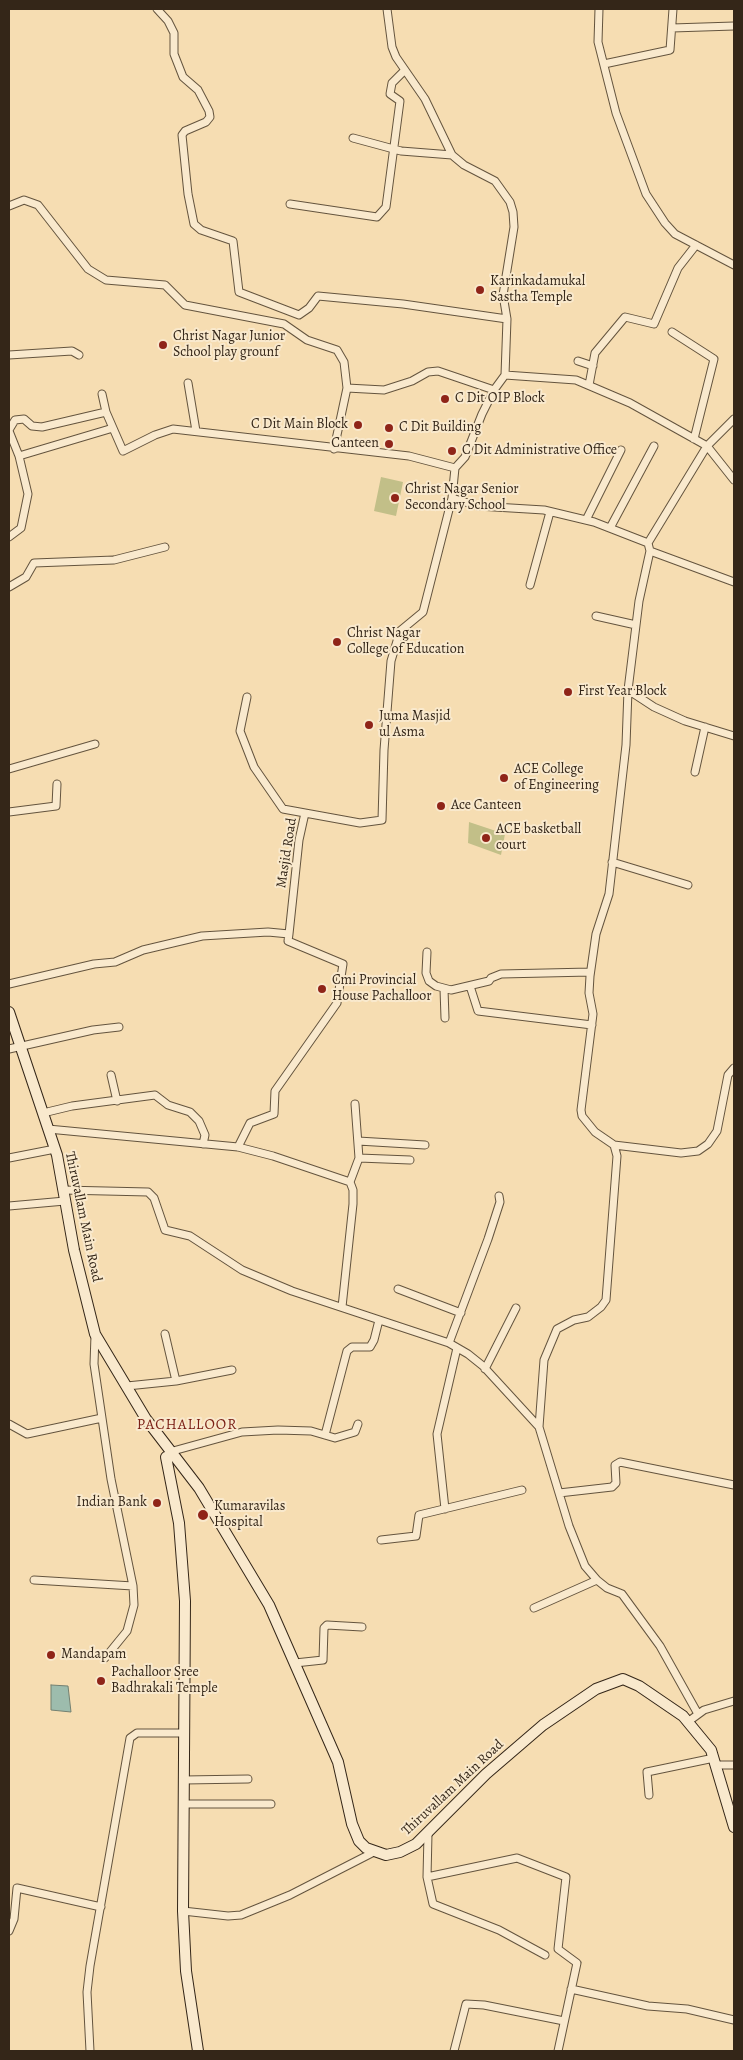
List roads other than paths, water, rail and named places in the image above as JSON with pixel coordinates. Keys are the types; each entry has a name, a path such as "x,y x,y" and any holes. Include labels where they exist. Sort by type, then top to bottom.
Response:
{"main road":[{"name":"Thiruvallam Main Road","path":"9,1012 55,1150 74,1250 95,1334 146,1419 170,1454 199,1488 269,1605 338,1762 352,1824 359,1841 374,1852 386,1855 400,1852 416,1844 486,1774 543,1725 596,1689 609,1683 623,1680 630,1681 689,1721 711,1750 734,1827"},
{"path":"170,1454 179,1523 185,1601 183,1911 186,1971 198,2051"}],"street":[{"path":"157,9 168,21 174,34 174,54 183,77 198,90 209,111 210,117 206,122 185,130 182,135 188,194 194,224 201,230 233,241 239,292 299,315 309,308 318,296 403,304 507,319"},
{"path":"387,9 392,48 404,71 425,99 452,155 464,166 495,181 510,202 514,227 503,296 507,319 505,375 494,390 482,414 465,457 455,468 452,498 478,506 550,512 586,520 648,543"},
{"path":"599,9 598,42 616,113 646,194 665,223 675,234 734,265"},
{"path":"604,64 670,50 673,9"},
{"path":"672,28 734,26"},
{"path":"290,204 377,217 386,207 400,101 390,94 392,83 404,71"},
{"path":"353,138 394,149 452,155"},
{"path":"9,206 24,200 38,205 88,269 106,280 165,285 185,305 284,324 307,340 333,348 340,354 344,362 347,388 334,449"},
{"path":"589,385 595,353 625,317 654,324 678,268 696,245"},
{"path":"672,332 714,359 694,439"},
{"path":"9,355 72,351 79,354"},
{"path":"578,361 593,366"},
{"path":"347,388 384,390 412,381 428,372 438,371 451,373 494,390"},
{"path":"505,375 576,380 630,403 707,446 734,480"},
{"path":"188,383 196,431"},
{"path":"102,394 106,412 123,451 155,435 173,430 196,431 232,438 275,440 334,449 359,449 409,456 455,468"},
{"path":"9,537 21,528 27,501 27,489 9,430 15,420 24,419 32,426 42,427 106,412"},
{"path":"734,419 707,446 648,543 650,551 636,625 628,690 626,745 609,894 596,934 590,972 592,1025 581,1110 582,1116 595,1132 614,1145 681,1153 698,1151 708,1144 717,1131 728,1075 734,1068"},
{"path":"18,456 113,428"},
{"path":"610,528 654,446"},
{"path":"586,520 621,450"},
{"name":"Masjid Road","path":"289,934 305,813 360,823 382,820 384,750 391,661 400,631 423,612 452,498"},
{"path":"530,586 550,512"},
{"path":"9,587 26,576 34,563 114,560 165,547"},
{"path":"650,551 734,582"},
{"path":"596,616 636,625"},
{"path":"628,690 654,707 685,721 734,736"},
{"path":"247,696 240,731 254,767 283,809 305,813"},
{"path":"695,772 705,727"},
{"path":"9,769 95,744"},
{"path":"9,812 56,806 57,784"},
{"path":"612,862 688,885"},
{"path":"9,984 94,964 115,962 143,950 202,936 268,932 289,934 288,941 343,964 337,1003 275,1092 274,1114 250,1123 238,1147"},
{"path":"428,952 427,978 436,986 444,989 458,990 489,982 491,978 501,974 590,972"},
{"path":"470,986 478,1011 592,1025"},
{"path":"444,989 445,1018"},
{"path":"9,1048 93,1030 119,1027"},
{"path":"111,1075 117,1101"},
{"path":"43,1113 72,1106 154,1095 168,1105 190,1112 199,1121 205,1135 203,1144"},
{"path":"350,1182 359,1158 355,1104"},
{"path":"48,1129 238,1147 273,1156 350,1182 354,1190 342,1307"},
{"path":"358,1141 425,1145"},
{"path":"614,1145 617,1156 606,1300 602,1307 588,1317 574,1320 557,1329 544,1360 539,1427 575,1544 585,1566 607,1588 622,1594 660,1646 698,1714"},
{"path":"9,1158 55,1150"},
{"path":"359,1158 410,1160"},
{"path":"63,1190 148,1192 154,1198 163,1228 167,1231 190,1236 242,1270 292,1291 449,1343 468,1354 485,1369 539,1427"},
{"path":"449,1343 488,1239 500,1202 499,1196"},
{"path":"9,1206 65,1201"},
{"path":"398,1289 461,1313"},
{"path":"485,1369 516,1308"},
{"path":"325,1435 347,1352 352,1347 370,1347 374,1340 379,1320"},
{"path":"95,1334 94,1364 111,1479 133,1586 134,1605 127,1631 105,1658"},
{"path":"165,1334 176,1381"},
{"path":"445,1509 437,1434 457,1348"},
{"path":"127,1386 176,1381 232,1370"},
{"path":"9,1424 27,1434 102,1418"},
{"path":"170,1454 242,1432 294,1430 336,1438 355,1432 358,1424"},
{"path":"559,1493 612,1487 616,1483 615,1465 620,1462 734,1485"},
{"path":"381,1540 416,1536 419,1515 522,1490"},
{"path":"34,1580 133,1586"},
{"path":"534,1608 597,1580"},
{"path":"294,1663 324,1659 324,1628 326,1624 362,1627"},
{"path":"689,1721 698,1714 734,1701"},
{"path":"90,2051 87,1992 130,1738 137,1733 184,1733"},
{"path":"649,1795 647,1772 715,1761 734,1765"},
{"path":"184,1780 248,1779"},
{"path":"184,1804 271,1804"},
{"path":"428,1834 427,1877 431,1901 436,1906 499,1930 545,1955"},
{"path":"183,1911 228,1916 241,1915 290,1895 374,1852"},
{"path":"427,1877 517,1858 566,1877 558,1949 577,1964 558,2051"},
{"path":"9,1931 14,1919 16,1888 101,1906"},
{"path":"571,1989 648,2006 687,2008 734,2020"},
{"path":"454,2051 466,2004 484,2005 564,2021"}],"place":[{"name":"Karinkadamukal Sastha Temple","path":"480,290"},
{"name":"Christ Nagar Junior School play grounf","path":"163,345"},
{"name":"C Dit OIP Block","path":"445,399"},
{"name":"C Dit Main Block","path":"358,425"},
{"name":"C Dit Building","path":"389,428"},
{"name":"Canteen","path":"389,444"},
{"name":"C Dit Administrative Office","path":"452,451"},
{"name":"Christ Nagar Senior Secondary School","path":"395,498"},
{"name":"Christ Nagar College of Education","path":"337,642"},
{"name":"First Year Block","path":"568,692"},
{"name":"Juma Masjid ul Asma","path":"369,725"},
{"name":"ACE College of Engineering","path":"504,778"},
{"name":"Ace Canteen","path":"441,806"},
{"name":"ACE basketball court","path":"486,838"},
{"name":"Cmi Provincial House Pachalloor","path":"322,989"},
{"name":"Indian Bank","path":"157,1503"},
{"name":"Kumaravilas Hospital","path":"203,1515"},
{"name":"Mandapam","path":"51,1655"},
{"name":"Pachalloor Sree Badhrakali Temple","path":"101,1681"}],"district":[{"name":"PACHALLOOR","path":"187,1425"}]}
